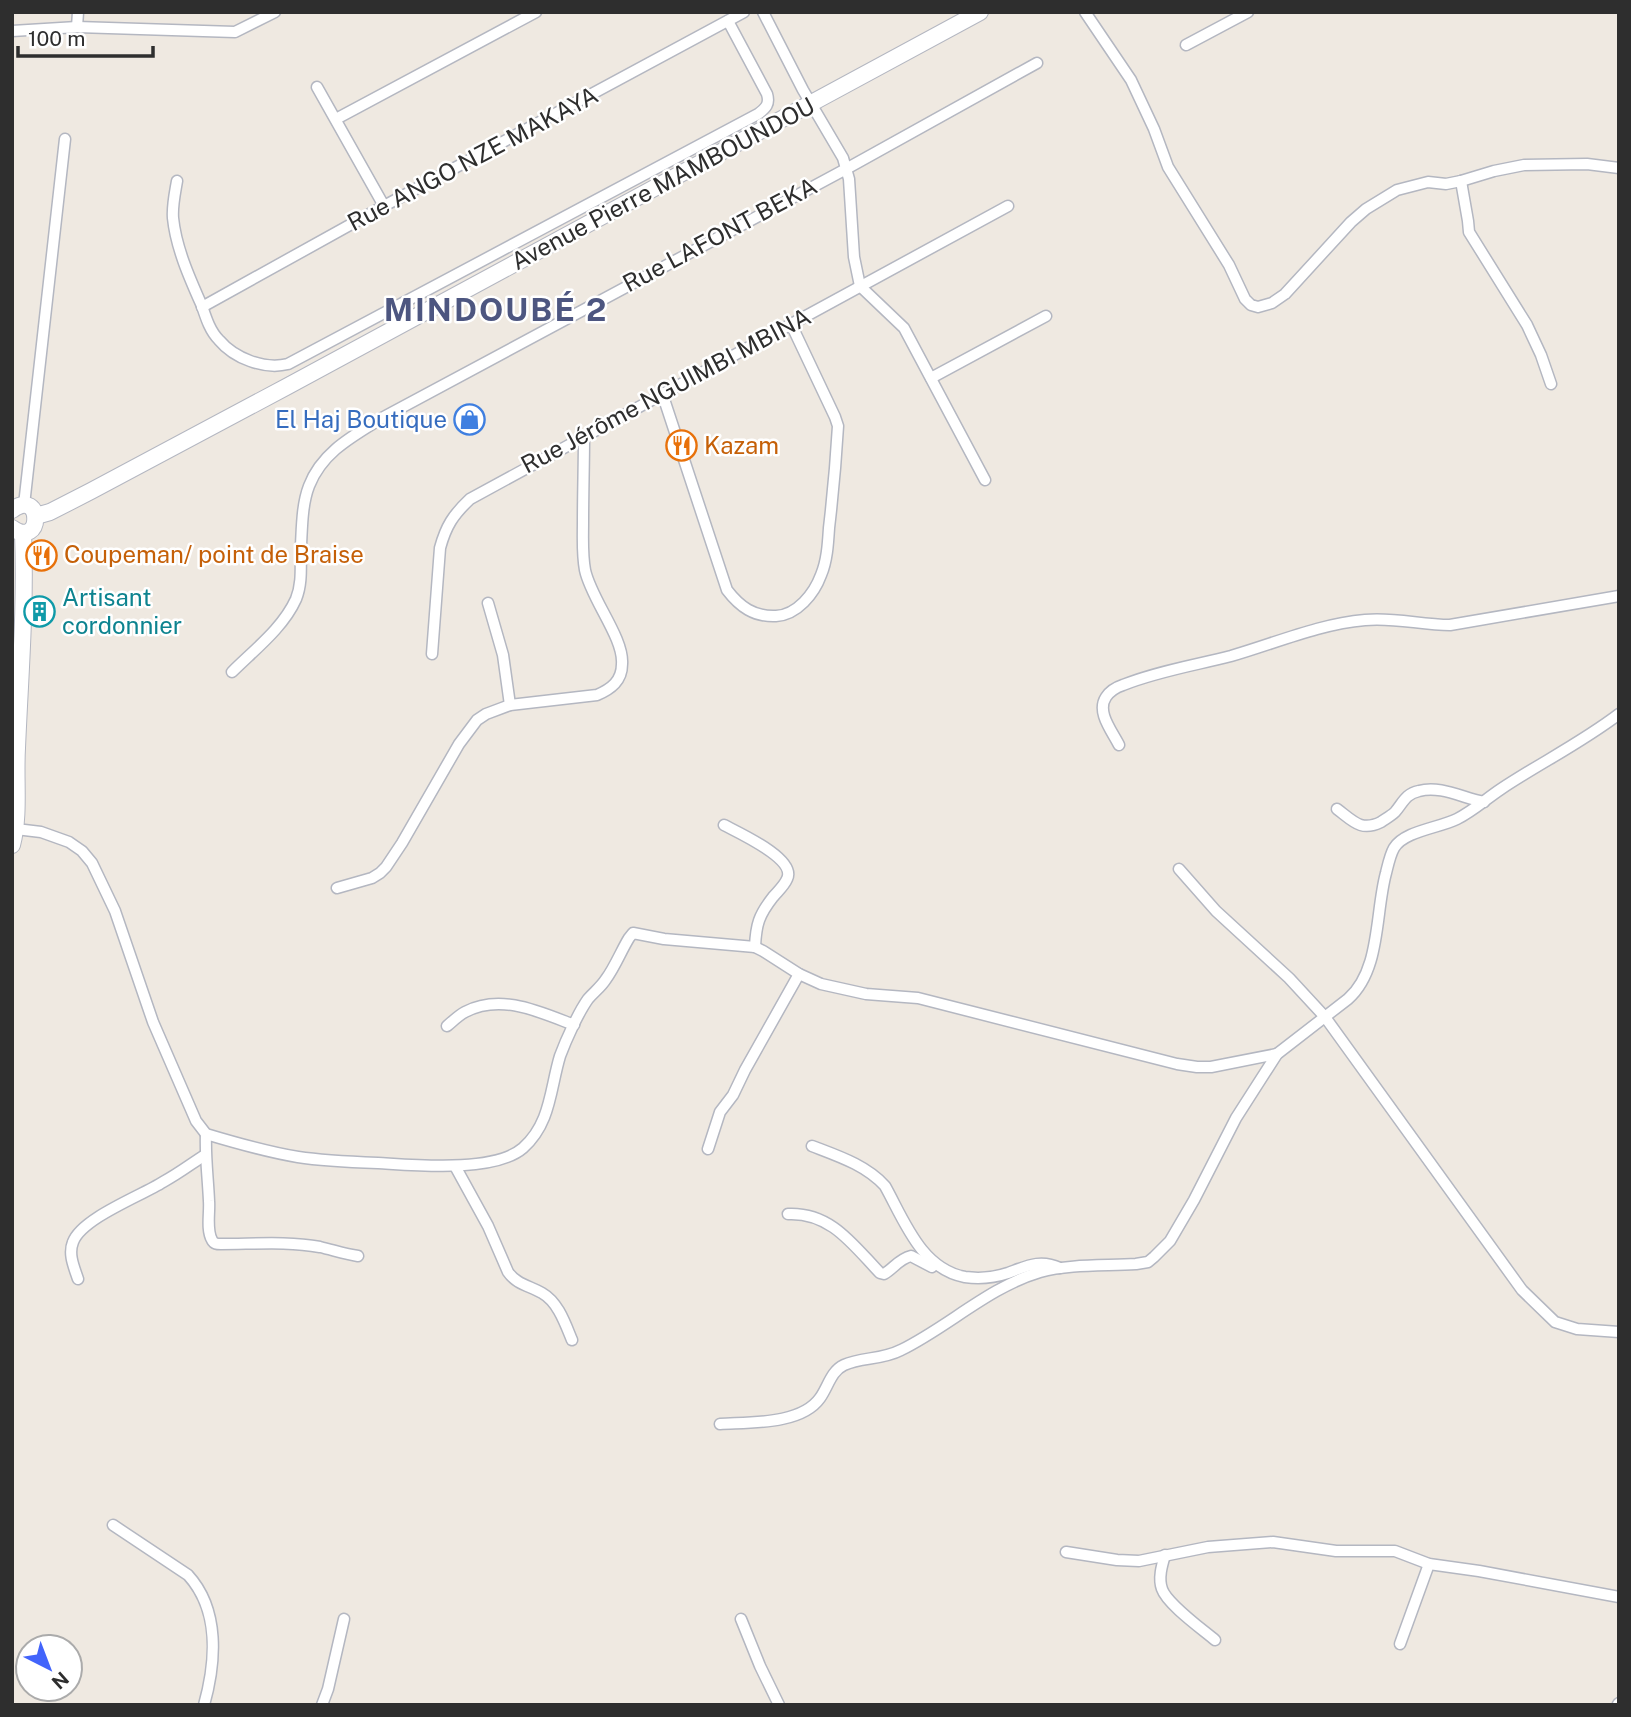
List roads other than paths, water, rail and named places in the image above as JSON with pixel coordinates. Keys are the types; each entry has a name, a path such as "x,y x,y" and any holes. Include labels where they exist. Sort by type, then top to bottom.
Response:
{"street":[{"path":"77,27 78,12"},
{"path":"12,31 77,27 235,32 275,12"},
{"path":"336,119 536,12"},
{"name":"Rue ANGO NZE MAKAYA","path":"202,307 744,12"},
{"path":"763,12 811,104 843,158 849,179 854,257 860,286 904,328 985,480"},
{"name":"Avenue Pierre MAMBOUNDOU","path":"24,510 91,491 980,12"},
{"path":"1085,12 1131,80 1168,167 1251,305 1258,307 1272,303 1285,294 1351,222 1366,209 1397,190 1427,182 1446,184 1524,165 1587,164 1619,168"},
{"path":"1186,45 1248,12"},
{"path":"177,180 173,223 181,254 217,339 239,356 263,365 288,364 747,120 766,107 769,101 762,83 728,21"},
{"name":"Rue LAFONT BEKA","path":"232,672 279,624 296,599 308,488 321,464 347,439 438,387 846,169 1037,63"},
{"path":"317,87 384,206"},
{"path":"12,845 16,829 14,774 18,530 32,529 36,521 24,510 65,139"},
{"path":"1461,181 1469,232 1527,325 1551,384"},
{"name":"Rue Jérôme NGUIMBI MBINA","path":"432,654 440,548 444,531 470,499 1008,206"},
{"path":"931,378 1046,316"},
{"path":"662,393 727,590 735,602 762,616 780,616 799,607 813,592 822,574 827,550 838,426 791,324"},
{"path":"337,888 372,878 383,870 477,720 510,705 597,695 610,690 620,678 622,653 584,568 584,436"},
{"path":"1119,745 1105,719 1103,709 1104,699 1122,685 1345,622 1391,620 1450,625 1619,596"},
{"path":"488,603 503,655 510,705"},
{"path":"720,1424 775,1420 803,1413 811,1409 831,1377 845,1364 885,1357 901,1350 1013,1283 1042,1271 1148,1262 1165,1248 1194,1200 1236,1118 1277,1054 1355,992 1363,982 1374,946 1384,882 1395,847 1401,840 1454,821 1619,715"},
{"path":"1338,808 1355,822 1367,827 1387,818 1404,798 1419,790 1446,791 1484,802"},
{"path":"724,825 757,841 779,858 788,869 788,878 759,919 755,947"},
{"path":"16,829 41,832 68,842 82,851 92,863 116,911 153,1021 196,1121 206,1134 298,1157 455,1166 485,1162 522,1149 538,1130 549,1107 561,1054 574,1025 587,1001 606,979 633,933 664,939 755,947 821,984 866,994 918,998 1177,1064 1197,1067 1222,1066 1277,1054"},
{"path":"1179,869 1216,911 1289,978 1325,1017 1522,1290 1555,1322 1577,1329 1619,1332"},
{"path":"708,1149 720,1112 733,1095 799,974"},
{"path":"447,1026 466,1012 503,1004 524,1006 574,1025"},
{"path":"206,1134 210,1228 211,1239 215,1243 291,1244 321,1247 358,1256"},
{"path":"812,1146 871,1172 879,1179 915,1240 938,1266 950,1273 977,1279 994,1278 1034,1264 1048,1263 1060,1268"},
{"path":"78,1279 71,1256 71,1244 77,1233 92,1221 163,1183 205,1155"},
{"path":"455,1166 488,1226 512,1279 550,1299 560,1312 572,1340"},
{"path":"788,1214 800,1213 822,1219 844,1236 880,1273 888,1272 897,1263 911,1256 933,1268 938,1266"},
{"path":"113,1525 188,1575 201,1593 211,1623 213,1658 204,1705"},
{"path":"1066,1552 1139,1561 1208,1547 1273,1542 1336,1550 1395,1551 1429,1564 1619,1597"},
{"path":"1165,1555 1160,1570 1162,1590 1173,1605 1215,1640"},
{"path":"1400,1644 1429,1564"},
{"path":"322,1705 331,1680 344,1619"},
{"path":"741,1619 779,1705"}],"place":[{"name":"El Haj Boutique","path":"470,420"},
{"name":"Kazam","path":"681,446"},
{"name":"Coupeman/ point de Braise","path":"41,555"},
{"name":"Artisant cordonnier","path":"39,612"}],"district":[{"name":"MINDOUBÉ 2","path":"496,310"}]}
